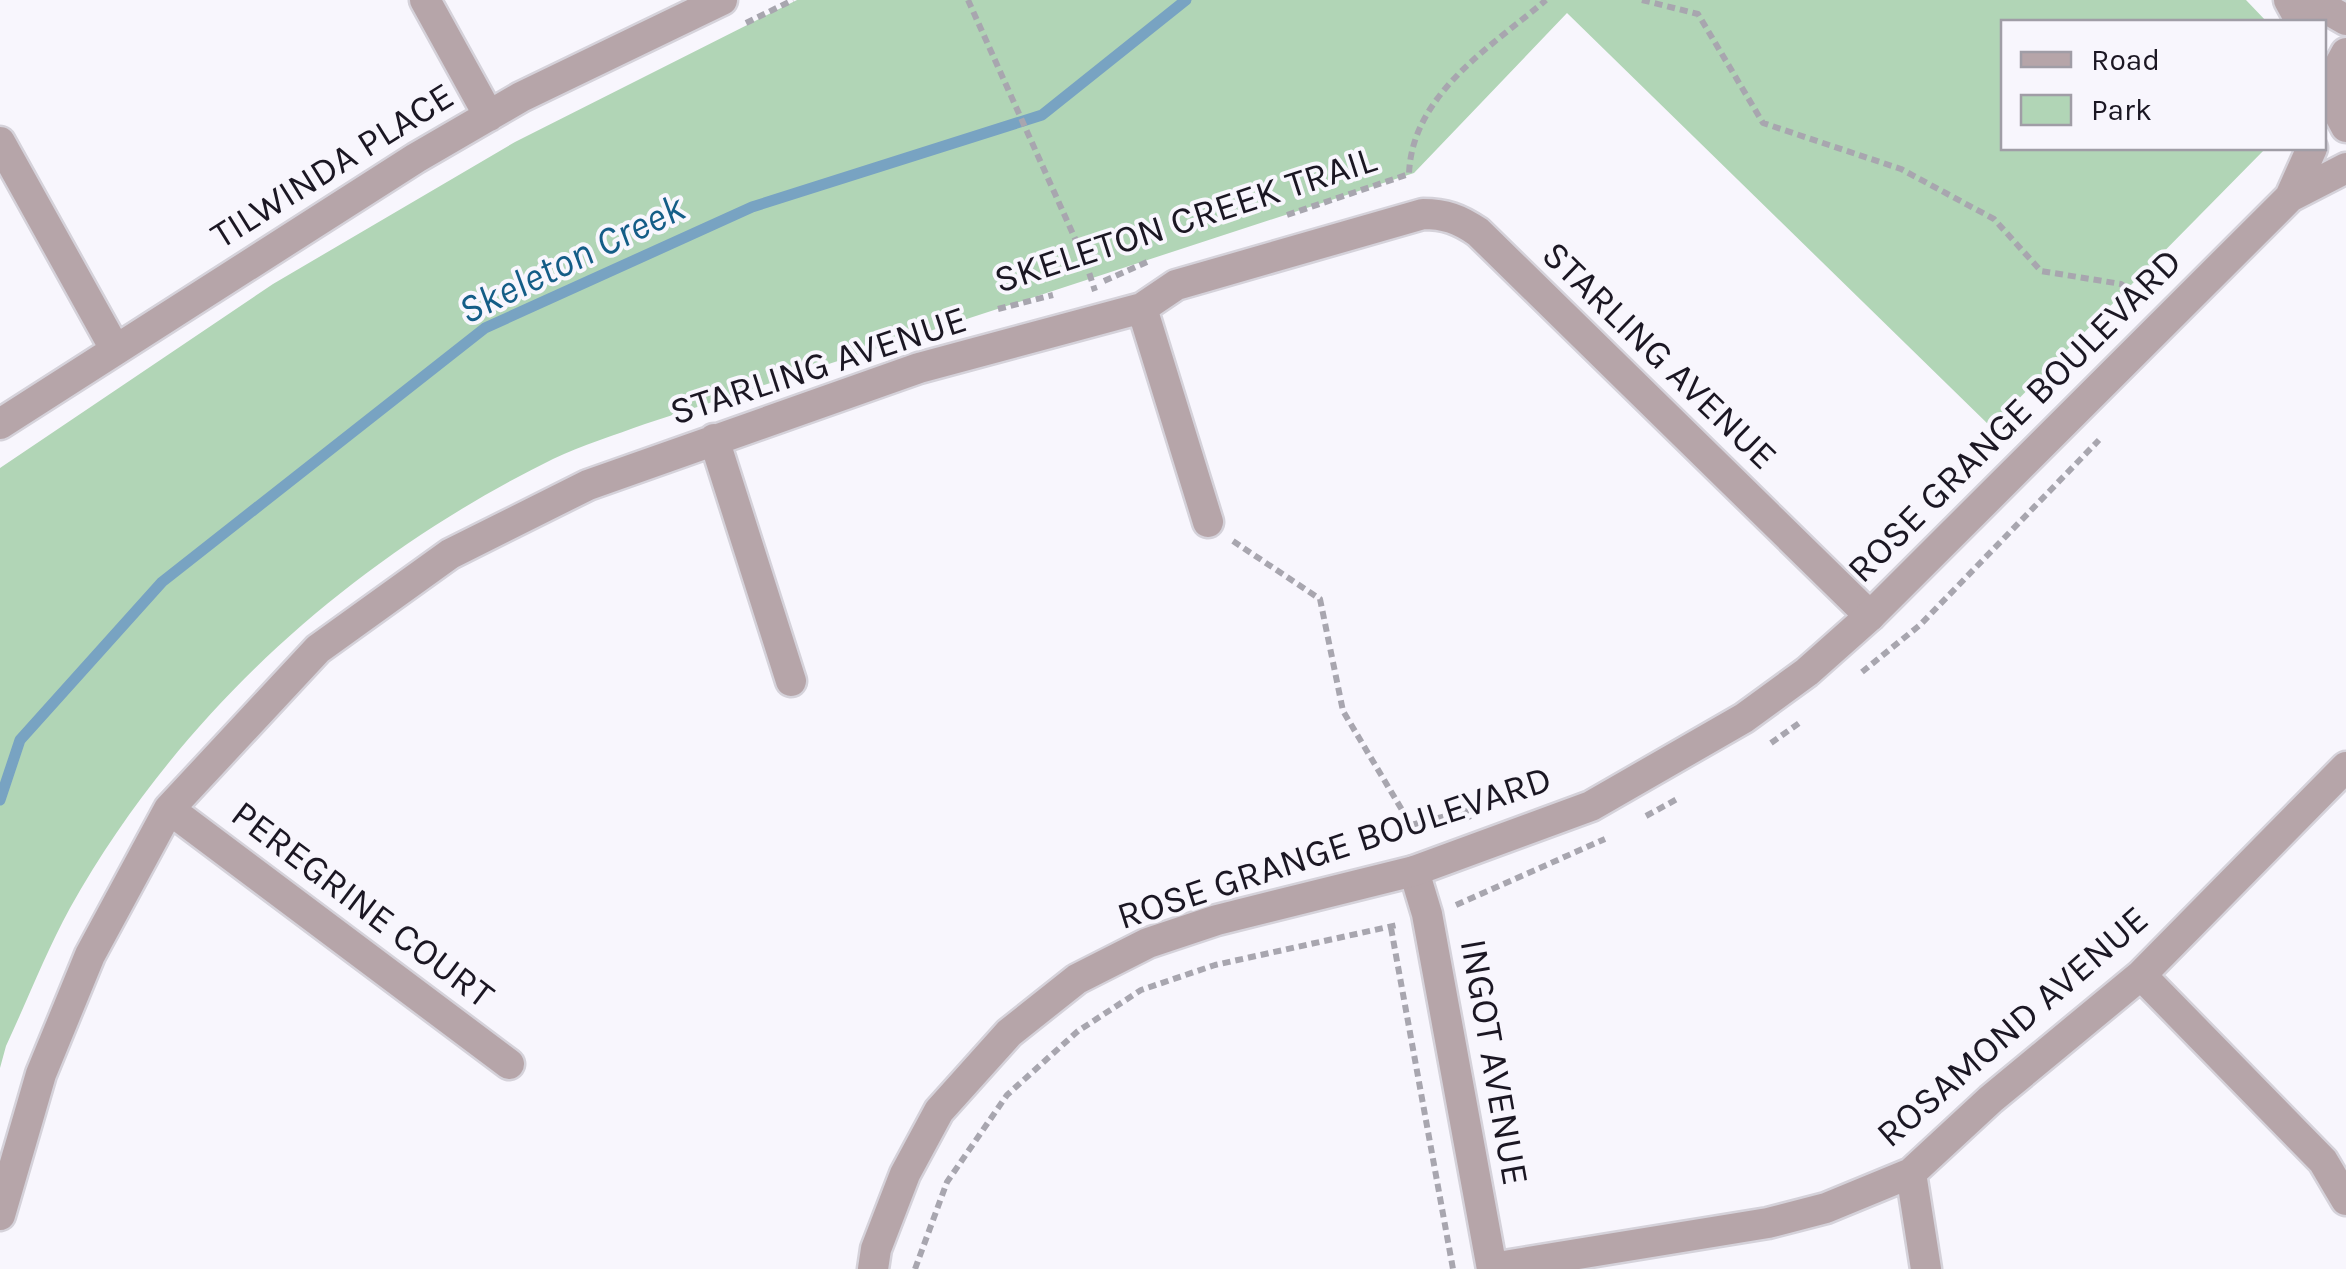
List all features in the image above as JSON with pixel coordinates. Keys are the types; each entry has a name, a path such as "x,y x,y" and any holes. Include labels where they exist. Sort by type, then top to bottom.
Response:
{"street":[{"path":"425,0 489,116"},
{"name":"TILWINDA PLACE","path":"0,424 308,224 521,97 722,0"},
{"path":"2312,0 2346,20"},
{"path":"2332,106 2333,82 2346,54"},
{"path":"0,142 115,349"},
{"name":"ROSE GRANGE BOULEVARD","path":"2290,196 2311,150"},
{"name":"ROSE GRANGE BOULEVARD","path":"872,1269 906,1174 939,1111 1009,1033 1077,979 1148,943 1216,920 1414,871 1592,806 1744,718 1808,672 1870,616 2290,196 2346,168"},
{"name":"STARLING AVENUE","path":"0,1215 41,1074 62,1023 90,956 170,808 318,649 450,554 588,485 919,368 1142,308 1176,285 1404,220 1442,214 1462,222 1478,232 1870,616"},
{"path":"1142,308 1208,522"},
{"path":"714,439 791,681"},
{"name":"ROSAMOND AVENUE","path":"1492,1269 1768,1223 1826,1208 1911,1173 1991,1098 2141,976 2346,766"},
{"name":"PEREGRINE COURT","path":"170,808 509,1064"},
{"name":"INGOT AVENUE","path":"1414,871 1427,914 1492,1269"},
{"path":"2141,976 2322,1161 2346,1200"},
{"path":"1911,1173 1926,1269"}],"path":[{"path":"734,29 793,0"},
{"path":"968,0 1086,263"},
{"name":"SKELETON CREEK TRAIL","path":"1277,218 1409,174 1418,132 1430,106 1451,82 1546,0"},
{"path":"1642,0 1698,14 1763,123 1901,170 1994,219 2041,272 2121,284 2171,315"},
{"name":"SKELETON CREEK TRAIL","path":"1079,289 1164,256"},
{"name":"SKELETON CREEK TRAIL","path":"986,313 1017,302 1065,293"},
{"path":"1208,522 1320,599 1344,711 1411,824 1465,811 1495,889"},
{"path":"1390,928 1453,1269"}],"green space":[{"path":"797,0 2246,0 2265,20 2001,20 2001,150 2264,150 1991,427 1567,13 1414,173 645,424 553,459 408,543 277,647 218,706 114,836 70,908 6,1046 0,1068 0,468 273,284 515,142"}],"waterway":[{"name":"Skeleton Creek","path":"0,800 20,740 162,582 485,328 752,207 1042,115 1186,0"}]}
